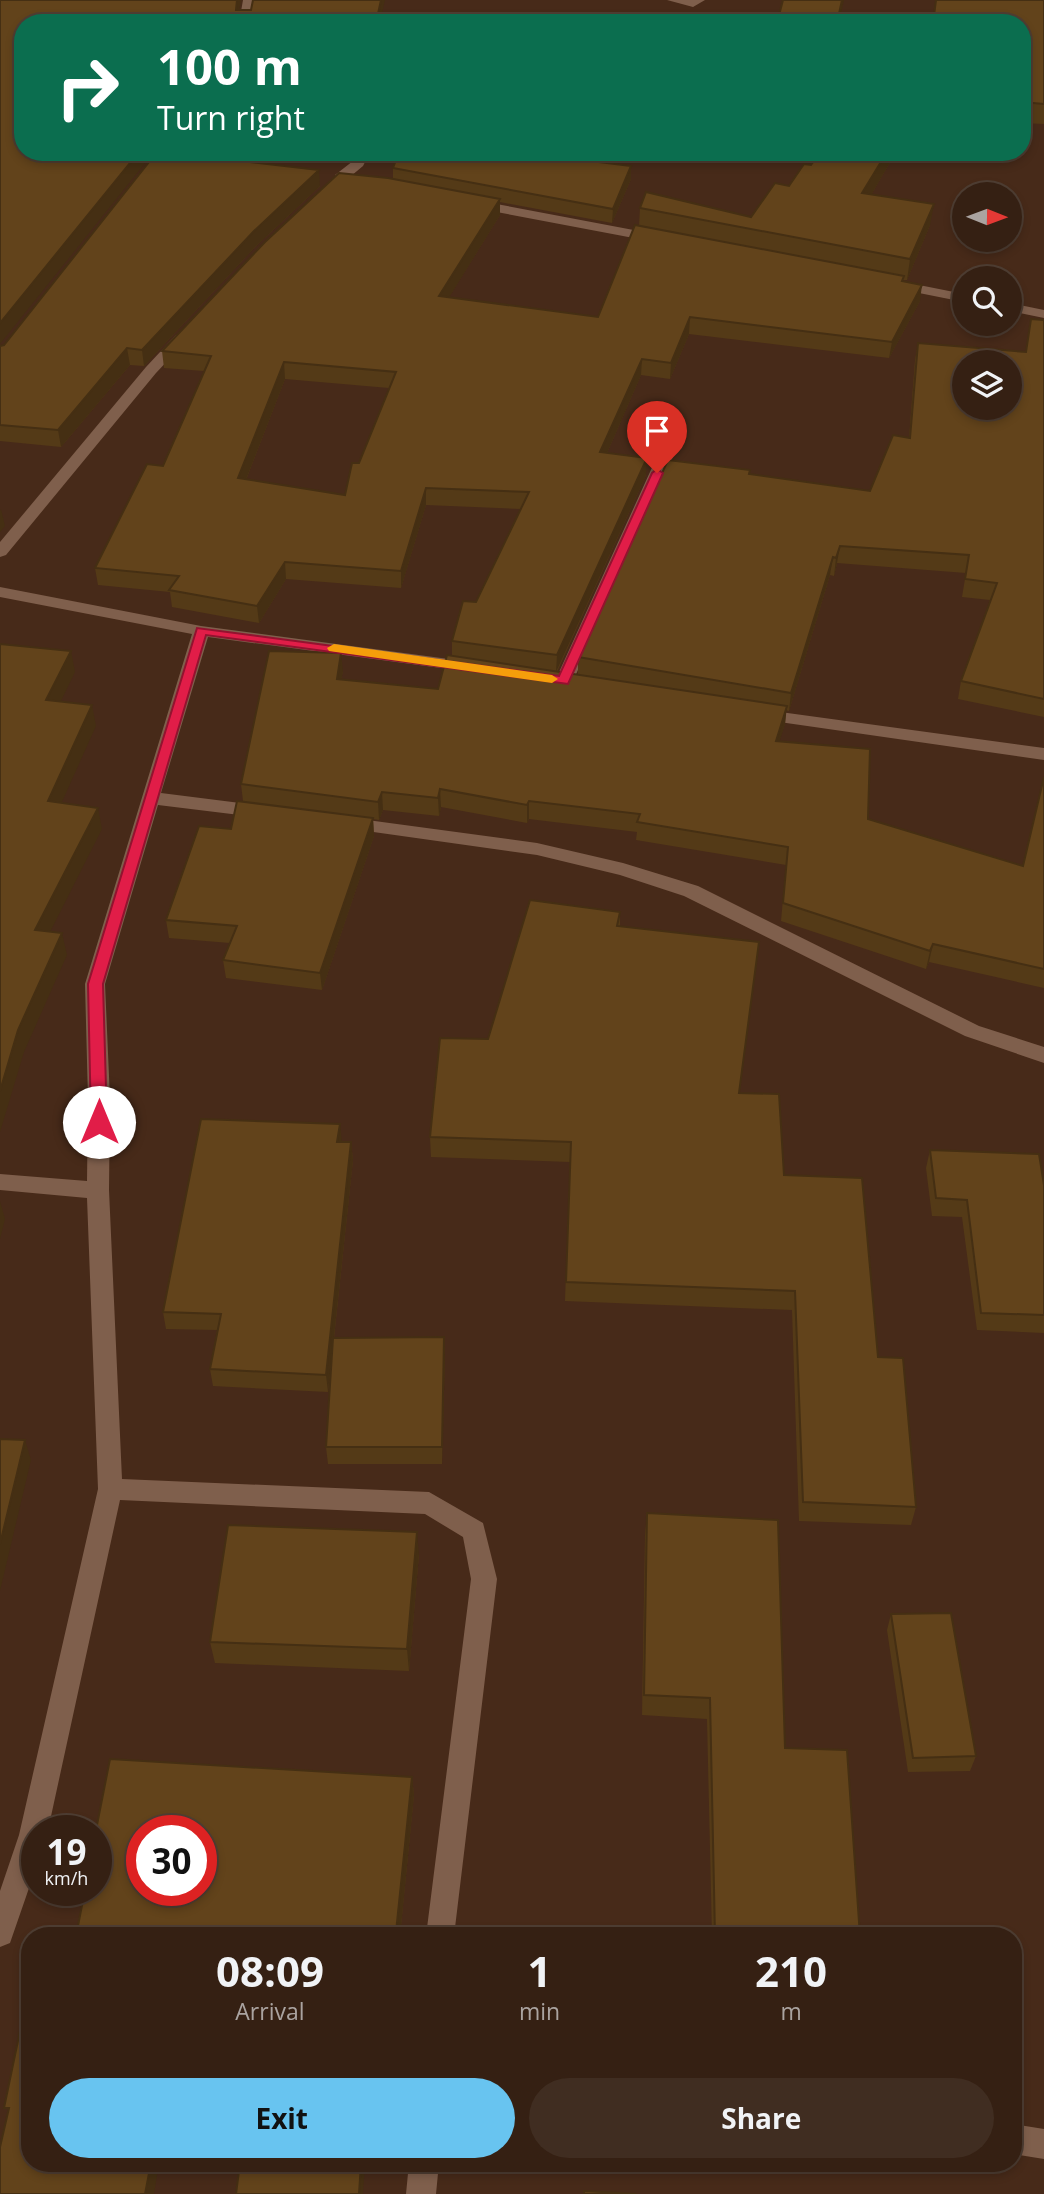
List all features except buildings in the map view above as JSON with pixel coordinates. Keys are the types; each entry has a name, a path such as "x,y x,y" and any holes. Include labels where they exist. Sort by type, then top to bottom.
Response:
{"street":[{"path":"673,0 693,4 699,0"},
{"path":"359,161 335,182 378,183"},
{"path":"465,202 672,241"},
{"path":"886,282 952,296"},
{"path":"1022,309 1044,314"},
{"path":"0,552 151,370 187,331"},
{"path":"564,681 668,450"},
{"path":"0,592 201,631 485,669"},
{"path":"0,1933 33,1835 110,1489 98,1190 96,984 201,631"},
{"path":"738,711 1044,754"},
{"path":"150,798 282,815"},
{"path":"321,820 537,849 635,872 691,891 972,1031 1044,1055"},
{"path":"0,1182 98,1190"},
{"path":"110,1489 429,1503 474,1531 484,1579 441,1927"},
{"path":"1022,2140 1044,2144"},
{"path":"421,2194 423,2172"}],"slow traffic":[{"path":"334,648 552,679"}],"route":[{"path":"99,1122 96,984 201,631 564,681 657,473"}]}
